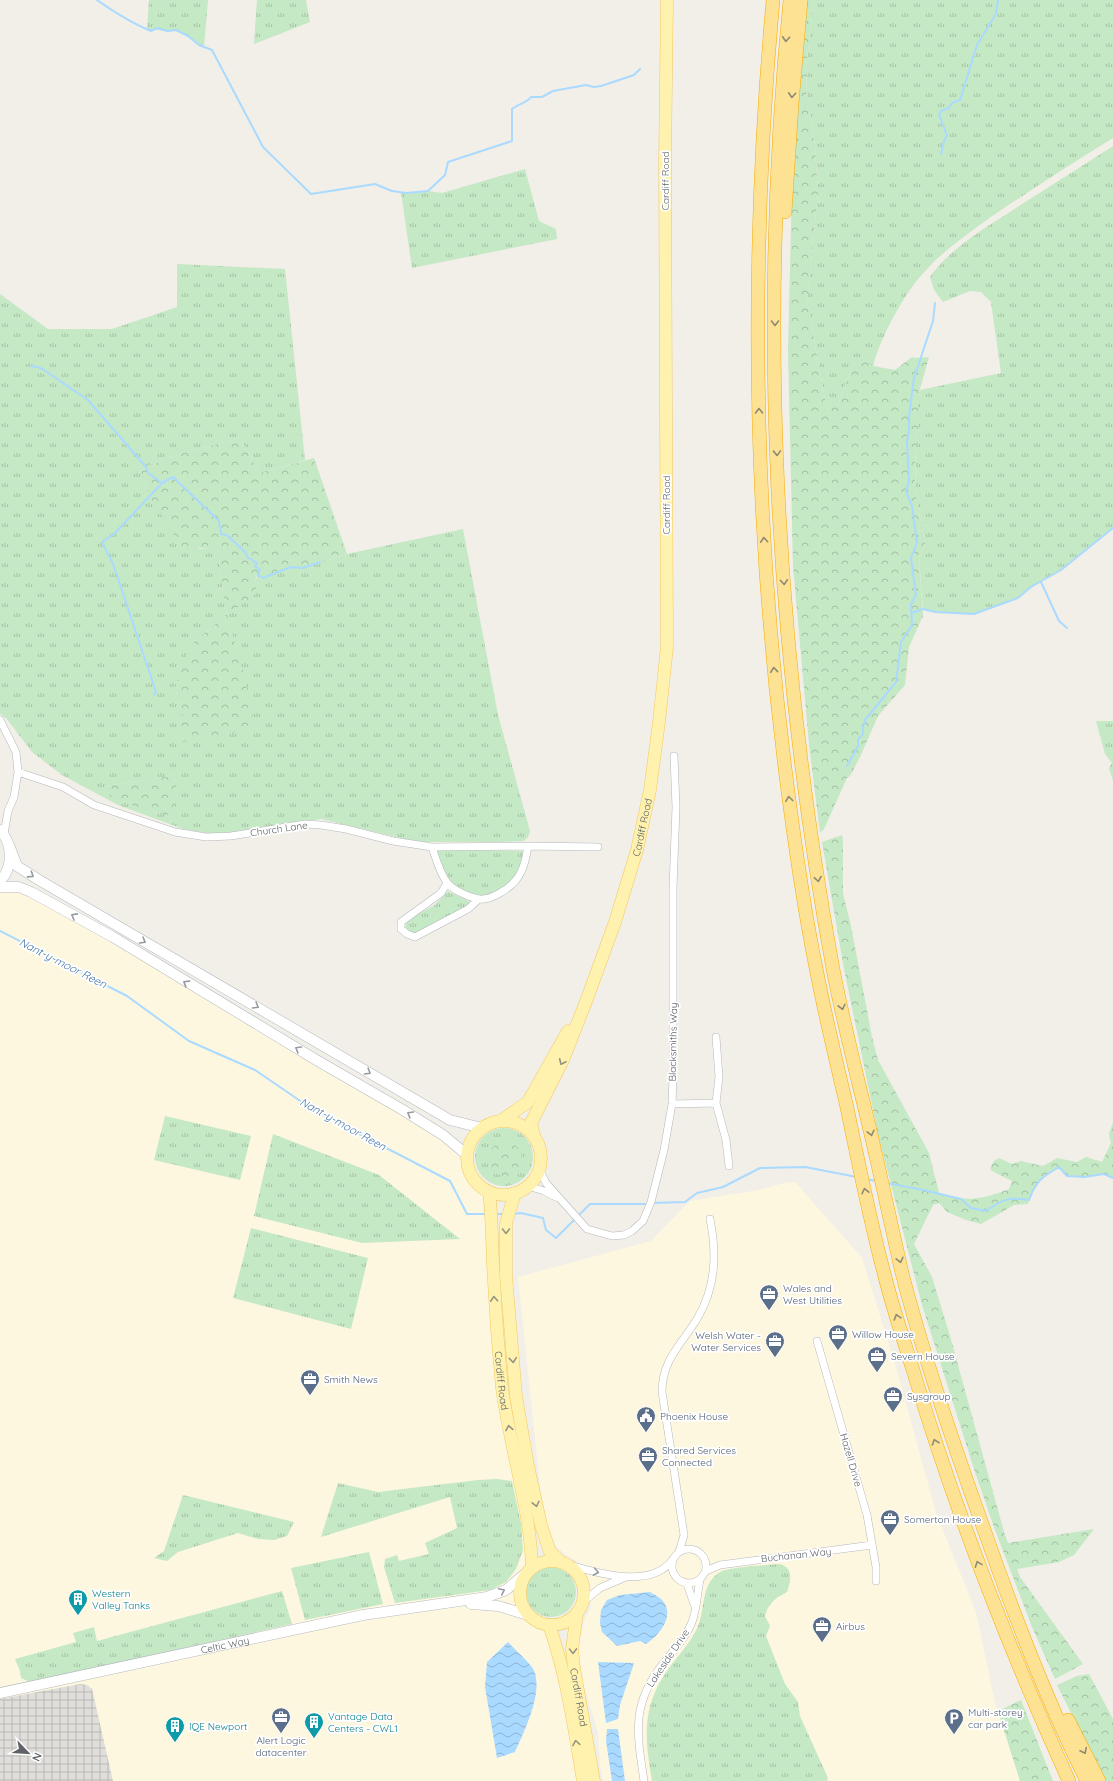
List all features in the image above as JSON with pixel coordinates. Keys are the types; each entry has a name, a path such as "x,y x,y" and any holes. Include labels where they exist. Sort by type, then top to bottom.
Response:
{"highway":[{"path":"773,0 766,85 759,248 760,437 771,640 778,711 795,842 817,974 884,1274 929,1425 1030,1715 1059,1781"},
{"path":"790,0 779,150 775,300 777,455 784,578 795,704 812,836 834,972 902,1273 927,1360 959,1459 1035,1667 1087,1781"},
{"path":"775,300 785,226 793,88 801,0"},
{"path":"987,1589 1036,1708 1069,1781"},
{"path":"1016,1616 1099,1781"}],"main road":[{"name":"Cardiff Road","path":"534,1135 531,1123 563,1060 615,922 643,826 660,722 667,647 665,161 667,0"},
{"name":"Cardiff Road","path":"502,1120 528,1102 587,999"},
{"path":"502,1120 514,1122 525,1127 534,1135 539,1145 541,1157 540,1169 528,1186 515,1193 502,1195 489,1192 479,1185 471,1174 467,1155 471,1140 482,1128 491,1123 502,1120"},
{"name":"Cardiff Road","path":"489,1192 493,1217 492,1251 495,1318 503,1390 531,1541 529,1570 520,1588 520,1601 528,1615"},
{"name":"Cardiff Road","path":"515,1193 506,1222 506,1276 516,1396 528,1466 541,1525 550,1552 577,1573 583,1584 584,1595 572,1649 594,1781"},
{"path":"529,1570 548,1561 563,1563"},
{"path":"528,1615 539,1623 549,1625 560,1624 570,1620 580,1608"},
{"name":"Cardiff Road","path":"549,1625 560,1655 566,1679 583,1781"}],"street":[{"path":"0,720 16,752 18,772 14,797 2,832 17,866 450,1120 482,1128"},
{"name":"Blacksmiths Way","path":"540,1169 546,1183 587,1229 612,1236 624,1235 632,1232 644,1221 654,1191 672,1104 674,982 673,888 676,807 674,756"},
{"name":"Church Lane","path":"18,772 63,787 94,805 175,832 206,837 231,836 305,824 346,829 393,841 432,847 598,847"},
{"path":"0,814 8,811"},
{"path":"0,882 8,868 10,857 9,845"},
{"path":"447,883 441,893 401,922 401,929 406,934 415,937 468,909 479,899 505,890 515,881 522,871 528,846"},
{"path":"432,847 447,883 454,888 479,899"},
{"path":"0,887 19,887 31,892 113,937 297,1049 423,1122 443,1135 467,1155"},
{"path":"716,1037 719,1077 716,1103 726,1140 729,1166"},
{"path":"672,1104 716,1103"},
{"name":"Blacksmiths Way","path":"528,1186 544,1190 559,1199"},
{"path":"710,1219 715,1253 710,1288 697,1319 668,1361 662,1377 662,1392 684,1535 692,1549 711,1562 720,1565"},
{"name":"Hazell Drive","path":"817,1341 867,1515 876,1581"},
{"path":"680,1552 684,1535"},
{"name":"Buchanan Way","path":"706,1571 720,1565 872,1545"},
{"path":"658,1573 668,1568 680,1552 686,1549 692,1549"},
{"path":"673,1560 672,1570 675,1576 687,1584 693,1583 700,1580 706,1571 707,1566 702,1555"},
{"path":"563,1563 593,1572 626,1577 658,1573 675,1576"},
{"name":"Celtic Way","path":"0,1693 363,1615 487,1597 506,1590 529,1570"},
{"path":"580,1608 600,1588 626,1577"},
{"name":"Lakeside Drive","path":"644,1781 637,1730 640,1705 656,1673 692,1622 700,1580"},
{"path":"687,1584 695,1606"},
{"name":"Celtic Way","path":"451,1603 498,1606 528,1615"}],"shaded area":[{"path":"8,886 113,937 467,1155 471,1175 479,1185 489,1192 495,1318 532,1567 522,1580 520,1588 520,1601 528,1615 539,1623 549,1625 583,1781 0,1781 0,887"},
{"path":"788,1182 796,1183 862,1258 897,1370 936,1513 976,1612 995,1703 1020,1781 603,1781 598,1732 583,1683 578,1648 585,1618 591,1608 591,1590 583,1565 566,1555 555,1545 543,1514 518,1277 651,1241 690,1201 759,1190"},
{"path":"80,1684 87,1685 92,1689 113,1781 0,1781 0,1699"}],"green space":[{"path":"149,0 208,0 204,47 180,31 151,31 147,29"},
{"path":"257,0 306,0 310,22 254,44"},
{"path":"806,0 814,0 806,67 807,106 810,114 815,146 818,194 807,301 827,410 838,404 854,362 858,358 873,366 895,370 912,357 929,357 918,396 915,479 915,492 925,543 919,557 923,616 909,647 905,685 878,716 860,757 850,776 847,778 824,829 820,833 809,744 793,566 788,351 792,186"},
{"path":"814,0 1113,0 1113,138 988,219 941,255 919,278 902,301 882,341 873,366 854,362 838,404 827,410 807,301 818,194 815,146 810,114 807,106 806,67"},
{"path":"1113,146 1113,528 1061,570 1031,587 1018,598 974,614 935,612 923,609 919,557 925,543 915,492 918,396 920,390 1001,373 991,302 981,292 970,291 943,302 934,290 930,277 956,249 977,233"},
{"path":"525,169 539,221 556,229 557,239 412,268 401,192 428,191 442,193"},
{"path":"177,264 285,269 305,460 259,473 240,438 183,453 146,467 139,468 150,497 199,549 218,547 223,595 227,614 254,583 258,575 263,578 291,567 303,568 347,554 463,529 498,715 530,831 528,837 524,841 423,842 321,819 228,834 212,834 183,829 118,805 62,775 32,752 6,718 0,714 0,294 48,329 112,329 177,307","holes":["227,614 179,726 183,715 175,688 194,642","176,775 175,792 157,813 112,796 106,786"]},
{"path":"240,438 259,473 314,458 347,554 303,568 291,567 263,578 257,575 254,583 257,591 253,597 227,614 223,595 218,548 182,548 150,497 139,468 146,467 183,453"},
{"path":"227,614 249,693 254,726 212,739 179,742 179,726 183,715 175,688 184,660 194,642"},
{"path":"1096,721 1113,721 1113,781 1109,768 1112,763 1105,754"},
{"path":"176,775 175,816 138,807 120,800 104,791 106,786"},
{"path":"842,835 843,893 878,1060 929,1153 939,1193 967,1199 990,1196 1009,1189 1012,1181 992,1171 990,1168 994,1161 999,1158 1012,1164 1021,1161 1043,1166 1057,1158 1077,1162 1086,1157 1102,1162 1111,1143 1109,1134 1113,1122 1113,1178 1104,1174 1084,1177 1067,1176 1059,1167 1038,1182 1033,1190 1028,1204 1014,1205 981,1224 966,1220 947,1212 939,1203 933,1205 914,1244 932,1277 1008,1543 1094,1529 1074,1555 1059,1562 1017,1569 1020,1577 1083,1664 1055,1679 1032,1627 995,1530 974,1469 922,1305 878,1134 844,969 822,842"},
{"path":"437,851 522,851 524,853 520,866 513,878 505,887 495,893 484,896 472,895 460,890 449,880 443,870"},
{"path":"448,891 469,901 468,906 413,935 405,928 407,920 435,905"},
{"path":"165,1116 251,1136 240,1180 154,1160"},
{"path":"498,1128 510,1128 525,1136 533,1151 533,1163 525,1178 510,1186 498,1186 483,1178 475,1163 475,1151 483,1136"},
{"path":"273,1134 379,1175 460,1239 362,1243 254,1216"},
{"path":"502,1142 508,1142 512,1143 519,1149 522,1159 521,1166 515,1173 508,1176 502,1176 498,1175 491,1169 488,1162 488,1156 489,1152 495,1145"},
{"path":"251,1228 368,1258 351,1329 233,1298"},
{"path":"497,1479 512,1481 521,1524 523,1550 516,1569 506,1582 490,1590 395,1603 384,1567 385,1559 397,1555 399,1561 429,1554 425,1543 457,1528 450,1497 321,1537 338,1483 378,1492"},
{"path":"183,1495 294,1522 287,1536 274,1540 258,1539 238,1533 178,1552 167,1561 154,1558 164,1551"},
{"path":"369,1552 383,1604 305,1620 291,1568"},
{"path":"779,1564 787,1568 789,1571 790,1583 787,1592 773,1602 766,1612 765,1616 770,1626 766,1636 785,1684 798,1702 800,1716 828,1778 827,1781 652,1781 647,1737 649,1711 653,1698 667,1671 688,1644 698,1626 704,1597 709,1583 714,1577 724,1570"},
{"path":"556,1567 561,1568 569,1574 575,1582 575,1602 569,1610 561,1616 546,1617 541,1616 533,1610 527,1602 526,1587 527,1582 533,1574 541,1568"},
{"path":"282,1591 292,1624 30,1682 21,1678 15,1659 76,1642 73,1633 94,1627 97,1641"},
{"path":"1089,1674 1113,1719 1113,1781 1105,1781 1057,1685 1077,1676"},
{"path":"1021,1700 1053,1781 1020,1781 998,1711"}],"water":[{"path":"650,1592 660,1598 665,1604 667,1615 663,1627 646,1644 640,1641 617,1646 602,1632 600,1623 601,1610 607,1600 620,1595"},
{"path":"508,1642 532,1667 536,1676 537,1686 528,1722 515,1752 497,1758 485,1687 487,1662"},
{"path":"598,1662 634,1663 620,1705 618,1719 606,1723"},
{"path":"607,1729 618,1729 625,1781 612,1781 606,1741"}],"waterway":[{"path":"97,0 123,17 144,28 151,31 157,28 167,31 176,30 188,36 199,45 212,50 263,147 311,194 375,184 392,191 406,193 428,191 445,175 448,162 512,141 512,109 527,101 531,97 542,97 553,91 586,85 594,87 601,86 634,75 640,69"},
{"path":"941,154 947,135 939,115 941,111 949,108 952,103 960,100 977,45 996,14 998,0"},
{"name":"Nant-y-moor Reen","path":"847,766 858,746 858,739 863,734 865,720 896,682 901,642 912,625 911,604 916,595 911,558 917,543 912,506 906,491 909,481 907,442 914,378 933,321 935,303"},
{"path":"31,366 41,368 88,400 146,467 148,473 162,483 173,477 219,521 221,534 227,535 246,553 247,557 257,563 255,566 260,570 258,575 263,578 291,567 303,568 320,562"},
{"path":"154,695 156,692 113,564 102,542 114,534 162,483"},
{"path":"912,613 923,609 935,612 974,614 1018,598 1031,587 1061,570 1113,528"},
{"path":"1041,582 1059,621 1067,628"},
{"name":"Nant-y-moor Reen","path":"0,931 127,996 189,1041 255,1070 315,1111 450,1181 467,1214 487,1214"},
{"path":"652,1203 685,1202 697,1193 723,1187 760,1168 805,1167 857,1177"},
{"path":"887,1183 961,1199 971,1208 986,1211 1002,1201 1011,1199 1029,1200 1034,1188 1040,1180 1059,1167 1067,1176 1084,1177 1104,1174 1113,1178"},
{"path":"867,1179 876,1181"},
{"name":"Nant-y-moor Reen","path":"513,1214 521,1213 543,1218 546,1230 556,1238 590,1204 648,1204"},
{"name":"Nant-y-moor Reen","path":"495,1214 505,1214"}],"place":[{"name":"Wales and West Utilities","path":"769,1311"},
{"name":"Willow House","path":"838,1351"},
{"name":"Welsh Water - Water Services","path":"775,1358"},
{"name":"Severn House","path":"877,1373"},
{"name":"Smith News","path":"310,1396"},
{"name":"Sysgroup","path":"893,1413"},
{"name":"Phoenix House","path":"646,1433"},
{"name":"Shared Services Connected","path":"648,1473"},
{"name":"Somerton House","path":"890,1536"},
{"name":"Western Valley Tanks","path":"78,1616"},
{"name":"Airbus","path":"822,1643"},
{"name":"Alert Logic datacenter","path":"281,1734"},
{"name":"Multi-storey car park","path":"954,1735"},
{"name":"Vantage Data Centers - CWL1","path":"314,1739"},
{"name":"IQE Newport","path":"175,1743"}]}
